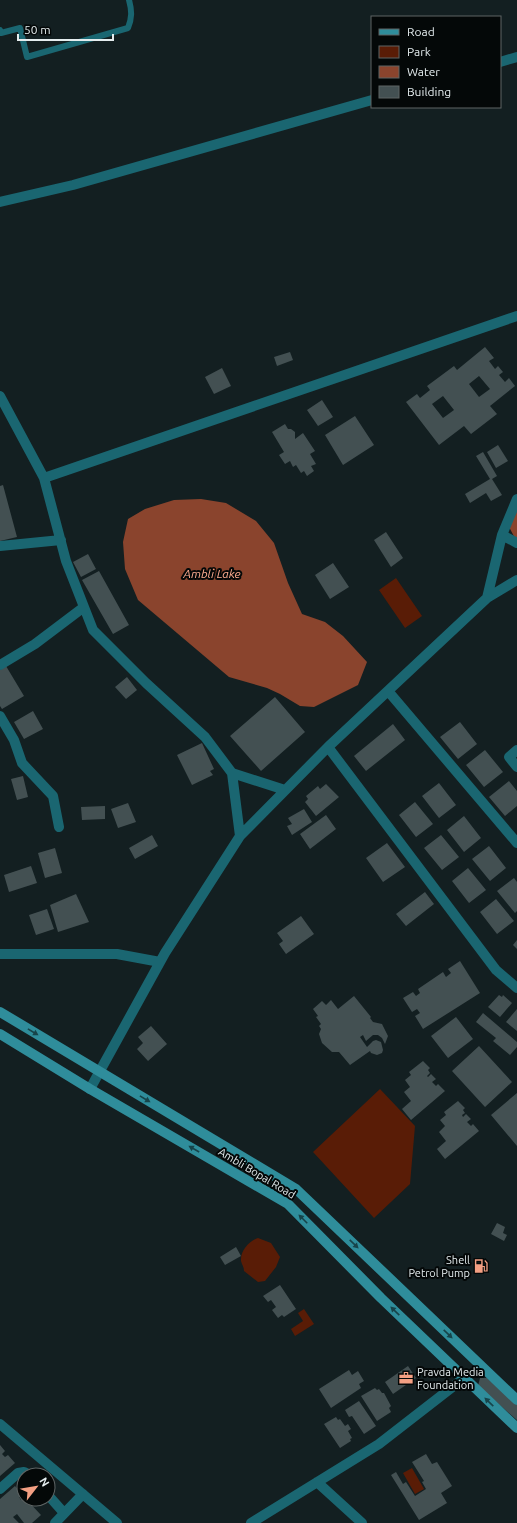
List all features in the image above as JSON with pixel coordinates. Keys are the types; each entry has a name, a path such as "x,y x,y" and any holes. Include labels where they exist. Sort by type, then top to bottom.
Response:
{"street":[{"path":"501,62 517,57"},
{"path":"0,202 80,182 371,100"},
{"path":"44,478 517,316"},
{"path":"0,396 44,478 66,561 93,630 205,737 232,773 240,836"},
{"path":"488,598 502,535 517,499"},
{"path":"502,535 517,543"},
{"path":"0,546 60,540"},
{"path":"90,1089 160,962 240,836 328,747 488,598 517,580"},
{"path":"0,665 35,644 84,607"},
{"path":"388,691 517,844"},
{"path":"0,716 14,740 22,763 52,796 59,826"},
{"path":"328,747 496,970 517,988"},
{"path":"517,750 508,757 517,767"},
{"path":"232,773 285,790"},
{"path":"0,954 117,954 160,962"},
{"name":"Ambli Bopal Road","path":"0,1012 296,1189 517,1400"},
{"name":"Ambli Bopal Road","path":"0,1034 90,1089 288,1204 381,1298 517,1428"},
{"path":"251,1523 379,1444 464,1378"},
{"path":"0,1424 117,1523"},
{"path":"0,1489 16,1475"},
{"path":"317,1482 362,1523"},
{"path":"55,1523 83,1494"},
{"path":"56,1504 64,1513"}],"lane":[{"path":"0,30 1,33 20,28 28,57 128,28 132,11 129,0"}],"green space":[{"path":"396,578 422,616 405,628 379,590"},
{"path":"380,1089 415,1126 410,1184 374,1218 313,1152"},
{"path":"258,1238 271,1243 280,1257 276,1267 265,1281 258,1282 244,1271 241,1257 251,1241"},
{"path":"304,1309 314,1324 295,1336 291,1329 303,1321 298,1313"},
{"path":"412,1468 424,1489 415,1494 403,1473"}],"water":[{"path":"517,497 517,542 508,525"},
{"name":"Ambli Lake","path":"201,499 226,503 256,521 274,543 288,583 302,614 325,622 343,636 367,662 358,685 314,707 300,706 267,688 229,677 138,600 125,569 123,542 128,519 145,509 174,500"}],"building":[{"path":"485,347 494,358 489,361 495,369 498,366 503,372 499,375 505,382 509,378 515,386 490,406 497,414 471,434 464,426 439,445 406,402 417,394 420,398 430,390 427,386 454,366 457,370","holes":["479,376 490,389 479,397 469,384","443,396 454,410 443,418 432,404"]},
{"path":"290,352 293,360 277,366 274,357"},
{"path":"222,368 231,386 214,394 205,377"},
{"path":"322,400 333,417 318,426 307,410"},
{"path":"355,416 374,445 343,465 325,435"},
{"path":"285,424 288,429 295,432 295,439 303,433 315,451 310,454 316,464 311,466 314,471 307,476 304,471 301,473 296,465 293,467 290,461 285,464 279,455 284,452 272,432"},
{"path":"498,445 508,461 496,468 487,452"},
{"path":"483,452 497,476 492,479 502,495 491,501 486,493 470,503 465,494 490,479 476,456"},
{"path":"3,485 17,537 0,541 0,486"},
{"path":"386,532 403,558 391,567 374,540"},
{"path":"88,554 96,569 81,577 73,562"},
{"path":"333,563 349,587 330,599 315,575"},
{"path":"99,571 129,625 113,634 82,580"},
{"path":"6,666 24,696 2,709 0,706 0,670"},
{"path":"127,677 137,690 126,699 115,687"},
{"path":"275,697 305,732 261,771 230,736"},
{"path":"33,711 43,729 24,739 14,722"},
{"path":"460,722 477,744 458,759 440,737"},
{"path":"393,724 405,740 366,771 354,756"},
{"path":"202,743 214,769 210,771 213,775 192,785 177,755"},
{"path":"485,750 503,772 484,787 466,765"},
{"path":"23,776 28,797 17,800 11,779"},
{"path":"509,781 517,791 517,806 505,816 489,797"},
{"path":"439,783 456,805 439,818 422,796"},
{"path":"326,784 339,797 316,816 305,802 308,799 306,796 318,786 320,789"},
{"path":"415,802 433,824 416,837 399,815"},
{"path":"128,803 136,822 118,828 111,809"},
{"path":"105,806 105,819 82,820 81,807"},
{"path":"304,809 312,822 292,835 287,826 292,824 288,818"},
{"path":"326,815 336,829 310,849 300,834"},
{"path":"464,816 481,838 464,852 447,830"},
{"path":"152,835 158,846 135,859 129,848"},
{"path":"441,835 459,857 442,870 424,848"},
{"path":"387,843 405,867 383,882 366,858"},
{"path":"489,846 506,868 490,881 472,859"},
{"path":"55,848 62,873 45,878 38,853"},
{"path":"31,866 37,883 9,892 4,875"},
{"path":"468,868 486,890 469,903 452,881"},
{"path":"514,878 517,882 517,911 515,913 497,891"},
{"path":"425,892 434,904 406,926 396,914"},
{"path":"76,894 89,922 58,932 50,905"},
{"path":"496,899 514,921 497,934 480,912"},
{"path":"47,909 54,929 36,935 29,915"},
{"path":"301,916 314,934 286,954 279,944 283,941 277,933"},
{"path":"517,940 517,949 513,945"},
{"path":"460,961 480,993 423,1029 415,1016 420,1013 417,1009 412,1012 403,998 413,992 416,996 420,993 418,989 443,972 446,977 451,973 448,969"},
{"path":"499,995 502,997 503,995 512,1003 500,1017 488,1007"},
{"path":"354,996 371,1017 370,1018 373,1022 382,1024 388,1036 385,1044 382,1038 378,1035 373,1035 366,1041 363,1035 360,1037 367,1047 373,1041 376,1040 381,1042 383,1050 382,1053 377,1055 371,1053 370,1051 350,1065 339,1052 332,1052 322,1043 319,1034 321,1029 319,1026 321,1024 313,1009 322,1001 326,1005 331,1000 338,1009"},
{"path":"517,1009 517,1031 506,1022"},
{"path":"483,1013 517,1042 517,1047 510,1055 493,1041 496,1038 476,1022"},
{"path":"456,1017 473,1039 448,1058 431,1036"},
{"path":"151,1026 167,1044 148,1061 137,1049 143,1043 138,1037"},
{"path":"479,1046 512,1082 485,1107 452,1071"},
{"path":"423,1061 430,1068 428,1070 430,1073 427,1076 428,1077 431,1074 436,1079 432,1082 436,1086 438,1084 445,1091 411,1120 402,1109 411,1101 404,1092 410,1087 405,1080 411,1075 409,1072"},
{"path":"517,1093 517,1146 491,1115"},
{"path":"458,1101 465,1108 463,1110 465,1113 462,1115 463,1117 466,1114 471,1119 467,1122 471,1126 473,1124 479,1131 445,1159 437,1149 446,1141 439,1132 445,1126 440,1120 446,1115 444,1112"},
{"path":"497,1223 505,1227 503,1233 507,1235 504,1241 491,1234"},
{"path":"236,1247 241,1256 225,1265 220,1257"},
{"path":"280,1285 296,1309 284,1317 282,1315 278,1318 272,1310 276,1307 271,1300 268,1302 263,1296"},
{"path":"408,1366 416,1378 393,1394 385,1382"},
{"path":"349,1370 352,1375 358,1371 364,1381 359,1384 361,1388 331,1408 319,1389"},
{"path":"480,1378 487,1378 517,1405 517,1420 478,1386"},
{"path":"375,1388 384,1393 391,1406 389,1408 391,1412 377,1421 361,1396"},
{"path":"359,1401 376,1426 364,1434 352,1416 349,1417 345,1410"},
{"path":"336,1417 338,1420 340,1419 345,1426 348,1424 351,1429 348,1431 352,1438 350,1439 351,1441 340,1448 324,1424"},
{"path":"0,1445 5,1451 2,1454 5,1457 8,1455 15,1463 0,1476"},
{"path":"426,1454 432,1464 437,1462 452,1486 441,1493 447,1503 419,1520 391,1475 396,1472 403,1484 406,1482 415,1496 426,1489 422,1482 424,1481 412,1462"},
{"path":"15,1486 16,1507 34,1507 41,1515 32,1523 24,1523 17,1514 13,1517 19,1523 0,1523 0,1499"}],"place":[{"name":"Shell Petrol Pump","path":"481,1266"},
{"name":"Pravda Media Foundation","path":"406,1378"}]}
